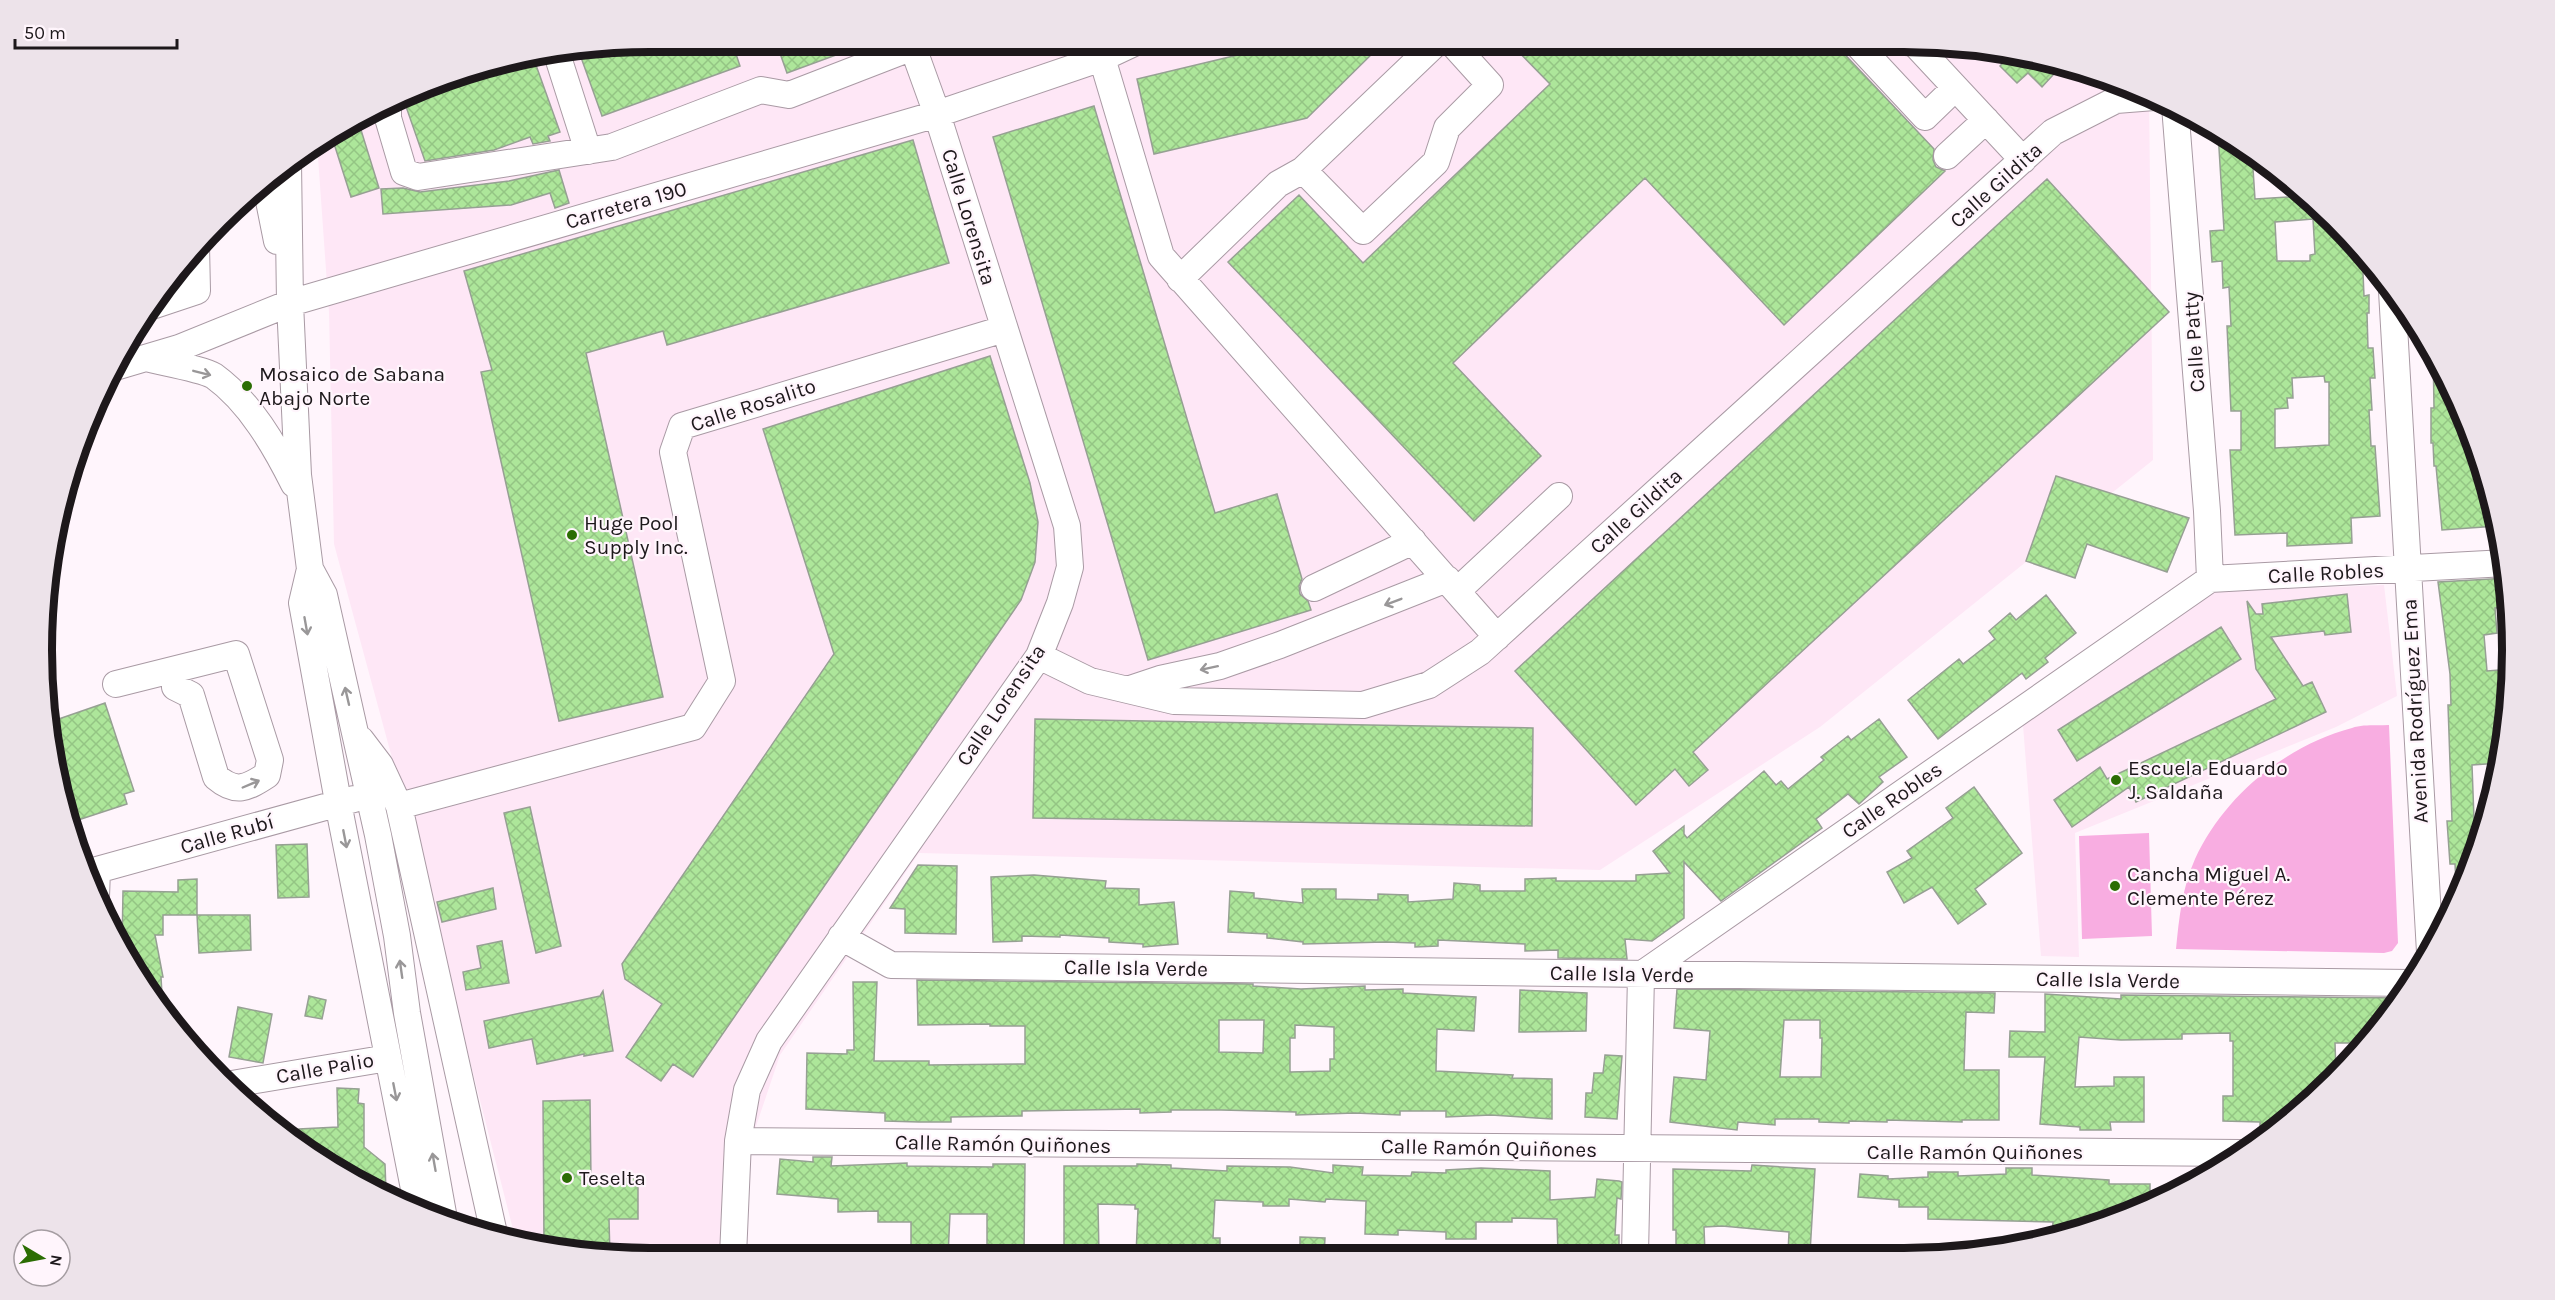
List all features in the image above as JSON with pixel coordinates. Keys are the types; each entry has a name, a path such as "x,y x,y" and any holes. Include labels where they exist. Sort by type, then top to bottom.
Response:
{"street":[{"path":"388,113 404,171 418,177 612,147 761,90 789,94 897,52"},
{"name":"Calle Lorensita","path":"733,1248 738,1141 747,1090 769,1041 1039,656 1060,603 1070,567 1067,526 919,52"},
{"name":"Carretera 190","path":"130,358 179,348 290,303 937,114 1115,52"},
{"path":"1180,279 1278,184 1303,170 1427,52"},
{"path":"1303,170 1363,231 1436,162 1447,128 1490,85 1460,52"},
{"path":"1865,52 1925,117 1955,88"},
{"path":"1923,53 2023,160"},
{"path":"1102,58 1161,256 1497,637"},
{"path":"559,60 588,151"},
{"name":"Calle Gildita","path":"1039,656 1090,681 1174,701 1363,705 1429,685 1480,652 1497,637 2053,132 2116,100 2135,98"},
{"name":"Calle Patty","path":"2176,118 2207,511 2210,579"},
{"path":"1947,156 1986,120"},
{"path":"288,174 290,303 300,497 310,569 324,595 369,795 397,936 407,1013 442,1210"},
{"path":"267,192 290,303"},
{"path":"165,302 197,291 196,262"},
{"name":"Avenida Rodríguez Ema","path":"2393,305 2429,936"},
{"name":"Calle Rosalito","path":"399,806 693,727 722,681 673,452 682,426 1004,328"},
{"path":"130,358 212,375 246,407 274,445 300,497"},
{"path":"1130,689 1160,679 1220,666 1452,585 1559,496"},
{"path":"1314,588 1413,541"},
{"name":"Calle Robles","path":"1641,975 2210,579 2496,564"},
{"path":"310,569 302,603 416,1200"},
{"path":"116,684 175,678 236,654 270,760 267,775 238,789 225,785 216,777 191,695 175,678"},
{"path":"175,678 206,785"},
{"path":"356,733 380,765 399,806 492,1226"},
{"name":"Calle Rubí","path":"95,871 369,795"},
{"name":"Calle Isla Verde","path":"841,937 891,965 2401,983"},
{"path":"1635,1248 1641,975"},
{"name":"Calle Palio","path":"239,1083 388,1058"},
{"path":"424,1111 463,1102"},
{"name":"Calle Ramón Quiñones","path":"738,1141 2227,1153"}],"shaded area":[{"path":"650,52 1905,52 1983,58 2022,64 2097,84 2149,105 2153,460 1820,727 1600,870 919,853 780,1055 742,1168 741,1248 611,1246 572,1242 514,1231 398,780 334,544 329,312 318,153 386,114 458,84 533,64 572,58"},
{"name":"Escuela Eduardo J. Saldaña","path":"2384,585 2397,696 2336,727 2075,833 2079,957 2041,956 2023,725 2212,592"},
{"path":"2389,725 2398,943 2392,951 2384,953 2176,949 2184,892 2195,859 2222,814 2240,795 2259,777 2303,747 2327,736 2356,727"},
{"name":"Cancha Miguel A. Clemente Pérez","path":"2149,833 2152,936 2082,939 2079,836"}],"building":[{"path":"650,52 735,52 740,66 602,116 581,57"},
{"path":"780,52 844,52 787,73"},
{"path":"1250,52 1374,52 1307,118 1154,154 1137,79"},
{"path":"1519,52 1842,52 1934,149 1933,160 1936,167 1945,171 1784,325 1645,178 1453,363 1541,456 1474,521 1228,262 1299,195 1363,263 1550,84"},
{"path":"2004,61 2056,72 2042,87 2028,73 2017,83 2000,66"},
{"path":"535,64 560,132 548,136 550,141 533,144 530,137 494,150 425,161 405,105 458,84"},
{"path":"1094,106 1215,513 1277,494 1302,579 1299,586 1300,594 1308,601 1311,610 1148,660 993,137"},
{"path":"361,127 379,188 351,197 334,143"},
{"name":"Huge Pool Supply Inc.","path":"913,140 949,263 667,345 663,331 586,353 663,697 559,721 481,372 492,370 464,271"},
{"path":"2219,142 2253,164 2255,199 2294,197 2363,266 2364,296 2369,295 2368,348 2373,348 2375,378 2370,378 2372,410 2369,410 2371,446 2375,446 2380,516 2351,518 2352,543 2287,546 2287,533 2235,535 2230,450 2241,450 2241,411 2231,411 2227,326 2231,326 2229,287 2223,288 2222,261 2212,262 2210,231 2224,230","holes":["2313,219 2315,254 2310,255 2310,261 2277,261 2275,222","2324,376 2325,382 2329,382 2329,445 2275,448 2275,409 2288,408 2287,398 2293,398 2292,378"]},
{"path":"559,170 569,203 555,208 550,193 511,205 383,214 381,189 403,188 420,192 509,181"},
{"path":"2047,179 2169,312 1693,752 1708,770 1689,786 1675,769 1636,805 1515,671"},
{"path":"990,356 1030,483 1038,522 1035,562 1021,600 693,1077 673,1064 661,1081 626,1057 662,1004 625,979 622,964 834,654 763,429"},
{"path":"2433,372 2457,421 2471,458 2489,527 2442,530 2436,466 2434,466 2433,443 2431,443 2431,408 2434,408"},
{"path":"2056,476 2189,518 2167,572 2087,544 2075,578 2026,561"},
{"path":"2498,579 2501,608 2495,608 2497,633 2484,635 2487,671 2501,670 2492,764 2472,765 2474,819 2477,821 2456,881 2455,864 2450,864 2447,821 2452,821 2448,705 2451,705 2450,674 2438,582"},
{"path":"2347,594 2351,632 2325,635 2324,631 2271,637 2303,686 2312,682 2326,712 2136,802 2129,787 2072,827 2054,800 2100,767 2107,779 2276,699 2256,669 2247,601 2256,614 2263,614 2262,604"},
{"path":"2046,595 2076,633 2045,658 2048,662 2026,679 2022,673 1938,739 1908,700 1959,659 1963,664 1995,639 1989,631 2010,613 2016,620"},
{"path":"2221,627 2241,659 2077,761 2058,730"},
{"path":"105,703 134,791 124,794 127,804 78,820 64,767 57,720"},
{"path":"1035,719 1533,728 1532,826 1033,818"},
{"path":"1879,719 1907,757 1879,777 1883,782 1859,804 1848,794 1816,819 1822,828 1721,901 1684,862 1684,918 1652,941 1625,939 1627,959 1558,958 1558,950 1525,951 1525,944 1438,940 1438,946 1415,947 1415,943 1386,942 1303,944 1303,942 1267,938 1267,934 1228,932 1230,891 1254,893 1254,898 1303,903 1302,889 1336,889 1336,899 1378,900 1378,894 1408,895 1408,902 1453,899 1454,883 1480,885 1480,891 1525,891 1525,879 1636,881 1636,875 1670,873 1653,851 1684,826 1684,834 1687,838 1764,771 1776,785 1781,781 1788,789 1824,760 1821,757 1848,736 1851,740"},
{"path":"1974,787 2022,853 1975,889 1986,904 1958,924 1932,887 1904,903 1887,872 1912,858 1907,851 1953,818 1946,808"},
{"path":"530,807 561,946 536,953 504,813"},
{"path":"307,844 309,897 278,898 276,845"},
{"path":"918,865 957,866 956,934 905,933 905,909 890,908"},
{"path":"1034,875 1106,881 1105,888 1139,889 1139,905 1174,902 1178,944 1143,947 1143,944 1109,942 1109,938 1060,935 1060,937 1022,936 1022,941 993,942 991,877"},
{"path":"197,879 197,915 163,915 163,935 155,935 163,977 161,977 162,995 122,929 123,891 178,892 178,880"},
{"path":"493,888 496,909 442,922 437,902"},
{"path":"197,915 250,915 251,950 199,953"},
{"path":"502,941 509,983 466,990 463,972 481,968 477,946"},
{"path":"917,980 1253,984 1253,986 1301,989 1365,986 1365,990 1403,989 1403,993 1476,997 1474,1031 1437,1029 1436,1071 1552,1079 1552,1119 1491,1115 1446,1117 1446,1111 1400,1111 1400,1115 1355,1113 1296,1115 1296,1112 1221,1110 1171,1110 1171,1112 1140,1113 1140,1109 1022,1111 1022,1116 951,1117 951,1122 919,1122 885,1121 885,1113 806,1109 807,1053 847,1054 847,1050 854,1050 853,982 877,982 874,1061 929,1061 929,1065 1025,1064 1025,1026 918,1025","holes":["1219,1020 1264,1020 1263,1053 1219,1052","1295,1025 1334,1027 1334,1059 1330,1059 1330,1071 1290,1072 1290,1038 1295,1038"]},
{"path":"1677,989 1995,993 1994,1013 1966,1012 1964,1070 1999,1070 1999,1120 1962,1120 1962,1122 1887,1120 1887,1122 1849,1121 1849,1123 1819,1122 1819,1119 1775,1119 1775,1125 1738,1122 1737,1130 1670,1122 1674,1077 1706,1080 1710,1031 1674,1028","holes":["1784,1020 1820,1020 1821,1077 1780,1077"]},
{"path":"1520,990 1587,993 1586,1031 1519,1032"},
{"path":"603,991 613,1051 584,1056 584,1054 537,1064 532,1039 489,1048 484,1021 600,996"},
{"path":"2045,994 2121,999 2121,995 2391,998 2355,1043 2335,1043 2336,1063 2299,1099 2266,1126 2260,1126 2260,1122 2223,1121 2223,1096 2233,1096 2233,1041 2230,1041 2230,1033 2182,1034 2182,1039 2121,1040 2079,1037 2075,1087 2114,1086 2114,1077 2144,1077 2144,1122 2110,1122 2111,1130 2080,1130 2080,1127 2040,1124 2045,1057 2009,1057 2010,1031 2045,1032"},
{"path":"309,996 326,1000 322,1019 305,1016"},
{"path":"238,1007 272,1014 263,1063 229,1057"},
{"path":"1605,1055 1622,1056 1617,1119 1585,1117 1586,1093 1592,1093 1594,1073 1603,1073"},
{"path":"337,1088 359,1089 358,1103 364,1104 364,1147 385,1164 386,1186 351,1167 299,1134 299,1129 338,1127"},
{"name":"Teselta","path":"590,1100 591,1179 638,1178 638,1219 609,1219 610,1246 544,1238 543,1101"},
{"path":"813,1157 832,1157 831,1166 907,1163 907,1166 993,1167 993,1164 1025,1164 1024,1248 987,1248 987,1214 950,1214 948,1248 911,1248 911,1222 878,1222 878,1211 838,1212 838,1199 777,1194 780,1159 813,1162"},
{"path":"1137,1164 1171,1165 1171,1168 1227,1171 1227,1166 1290,1167 1333,1173 1333,1165 1363,1167 1362,1175 1411,1176 1412,1172 1446,1173 1446,1170 1481,1168 1550,1171 1550,1200 1595,1197 1597,1179 1619,1181 1622,1182 1621,1199 1617,1198 1615,1235 1619,1235 1619,1248 1558,1248 1557,1219 1512,1218 1512,1222 1476,1222 1476,1239 1446,1239 1446,1232 1398,1230 1398,1235 1365,1234 1366,1201 1326,1199 1325,1202 1289,1199 1289,1206 1263,1206 1263,1202 1215,1200 1213,1238 1220,1238 1220,1248 1136,1248 1138,1209 1135,1209 1135,1205 1098,1204 1099,1248 1064,1248 1064,1166 1137,1166"},
{"path":"1752,1165 1815,1169 1810,1248 1788,1248 1789,1232 1722,1226 1704,1227 1705,1248 1676,1248 1676,1230 1673,1230 1673,1169 1751,1171"},
{"path":"2006,1168 2032,1168 2032,1175 2109,1180 2109,1184 2150,1184 2150,1195 2097,1216 2052,1229 2053,1222 1928,1219 1928,1207 1899,1207 1899,1200 1858,1197 1860,1174 1888,1176 1888,1179 1928,1177 1928,1172 1958,1172 1958,1176 2006,1174"},
{"path":"1300,1237 1325,1238 1324,1248 1300,1248"}],"place":[{"name":"Mosaico de Sabana Abajo Norte","path":"247,386"},
{"name":"Huge Pool Supply Inc.","path":"572,535"},
{"name":"Escuela Eduardo J. Saldaña","path":"2116,780"},
{"name":"Cancha Miguel A. Clemente Pérez","path":"2115,886"},
{"name":"Teselta","path":"567,1178"}]}
